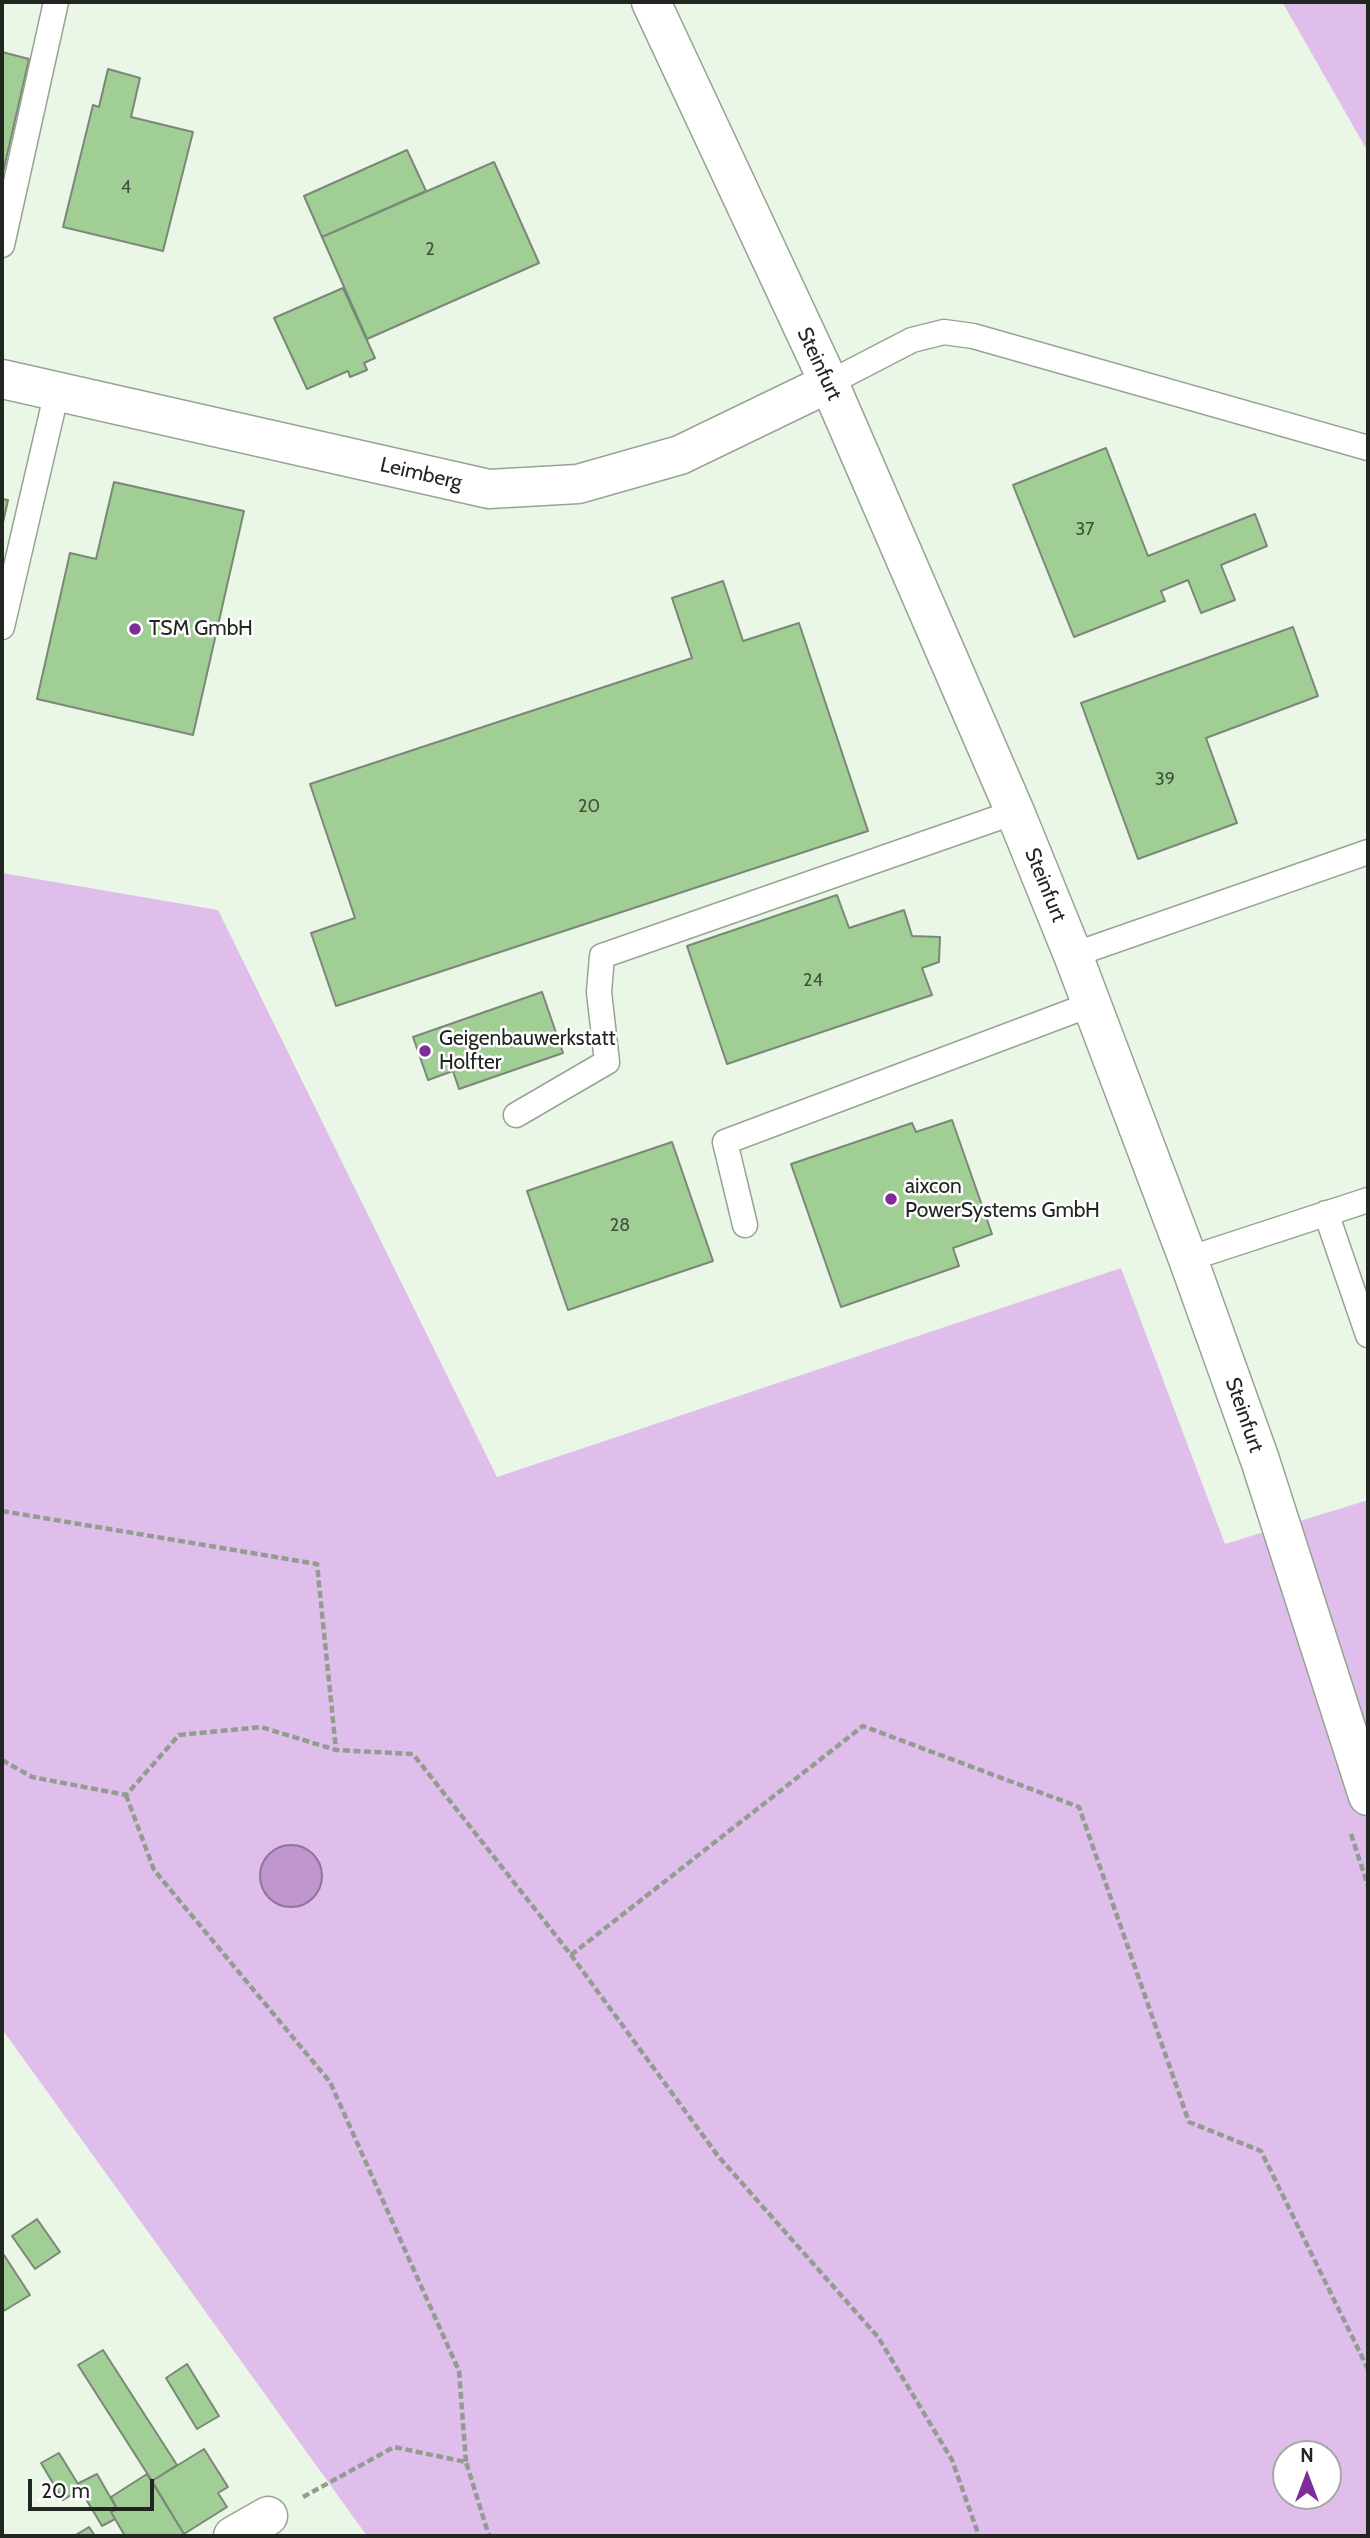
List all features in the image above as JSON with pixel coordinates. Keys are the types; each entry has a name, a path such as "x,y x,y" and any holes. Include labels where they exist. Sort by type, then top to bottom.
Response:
{"street":[{"name":"Steinfurt","path":"651,2 829,383 1015,812 1073,955 1188,1259 1260,1460 1368,1796"},
{"name":"Leimberg","path":"2,379 489,489 579,484 680,455 829,383"},
{"path":"233,2536 268,2516"}],"lane":[{"path":"2,245 56,2"},
{"path":"829,383 912,340 944,331 1368,448"},
{"path":"2,627 57,391"},
{"path":"516,1115 607,1062 599,992 602,956 1015,812"},
{"path":"1073,955 1368,852"},
{"path":"745,1225 725,1142 1092,1003"},
{"path":"1188,1259 1368,1200"},
{"path":"1326,1213 1368,1335"}],"path":[{"path":"2,1511 317,1564 337,1749"},
{"path":"571,1955 863,1726 1079,1807 1189,2122 1261,2151 1368,2369"},
{"path":"126,1795 179,1735 261,1727 337,1749 413,1754 571,1955 718,2156 878,2337 952,2460 979,2536"},
{"path":"2,1760 32,1777 126,1795"},
{"path":"126,1795 154,1870 330,2082 459,2371 466,2462 489,2536"},
{"path":"1351,1833 1368,1886"},
{"path":"268,2516 394,2447 466,2462"}],"shaded area":[{"path":"1282,2 1368,2 1368,152 1288,12"},
{"path":"2,873 218,910 497,1477 1121,1268 1225,1544 1368,1500 1368,2536 367,2536 2,2029"},
{"path":"291,1845 313,1854 322,1876 313,1898 291,1907 269,1898 260,1876 269,1854"}],"building":[{"path":"2,52 29,59 2,177"},
{"path":"108,69 140,78 131,117 193,132 163,251 63,227 93,105 99,107"},
{"path":"407,150 426,191 322,237 304,196"},
{"path":"494,162 539,263 367,339 322,237"},
{"path":"343,288 375,358 364,363 367,370 350,377 348,371 307,389 274,318"},
{"path":"1106,448 1148,556 1255,514 1267,546 1221,565 1235,600 1201,613 1188,580 1161,591 1165,601 1074,637 1013,485"},
{"name":"TSM GmbH","path":"114,482 244,511 193,735 37,699 70,553 96,559"},
{"path":"2,499 8,500 2,527"},
{"path":"723,581 743,641 799,623 868,831 336,1006 311,933 355,918 310,784 692,658 672,598"},
{"path":"1293,627 1318,696 1206,738 1237,823 1138,859 1081,703"},
{"path":"837,895 849,928 904,910 912,936 940,937 939,962 922,968 932,995 727,1064 687,946"},
{"path":"542,992 563,1053 459,1089 453,1071 428,1080 413,1037"},
{"name":"aixcon PowerSystems GmbH","path":"952,1120 992,1234 953,1248 959,1266 841,1307 791,1164 912,1123 916,1132"},
{"path":"672,1142 713,1261 568,1310 527,1191"},
{"path":"37,2219 60,2252 35,2269 12,2236"},
{"path":"4,2255 30,2295 2,2312 2,2256"},
{"path":"103,2350 177,2465 152,2481 78,2365"},
{"path":"187,2364 219,2416 197,2429 166,2378"},
{"path":"204,2449 228,2487 218,2493 227,2507 184,2534 152,2481"},
{"path":"59,2453 81,2489 63,2500 41,2463"},
{"path":"97,2474 117,2509 111,2512 115,2519 102,2526 77,2484"},
{"path":"147,2474 184,2534 125,2536 111,2512 117,2509 111,2497"},
{"path":"89,2527 95,2536 74,2536"}],"place":[{"name":"TSM GmbH","path":"135,629"},
{"name":"Geigenbauwerkstatt Holfter","path":"425,1051"},
{"name":"aixcon PowerSystems GmbH","path":"891,1199"}]}
